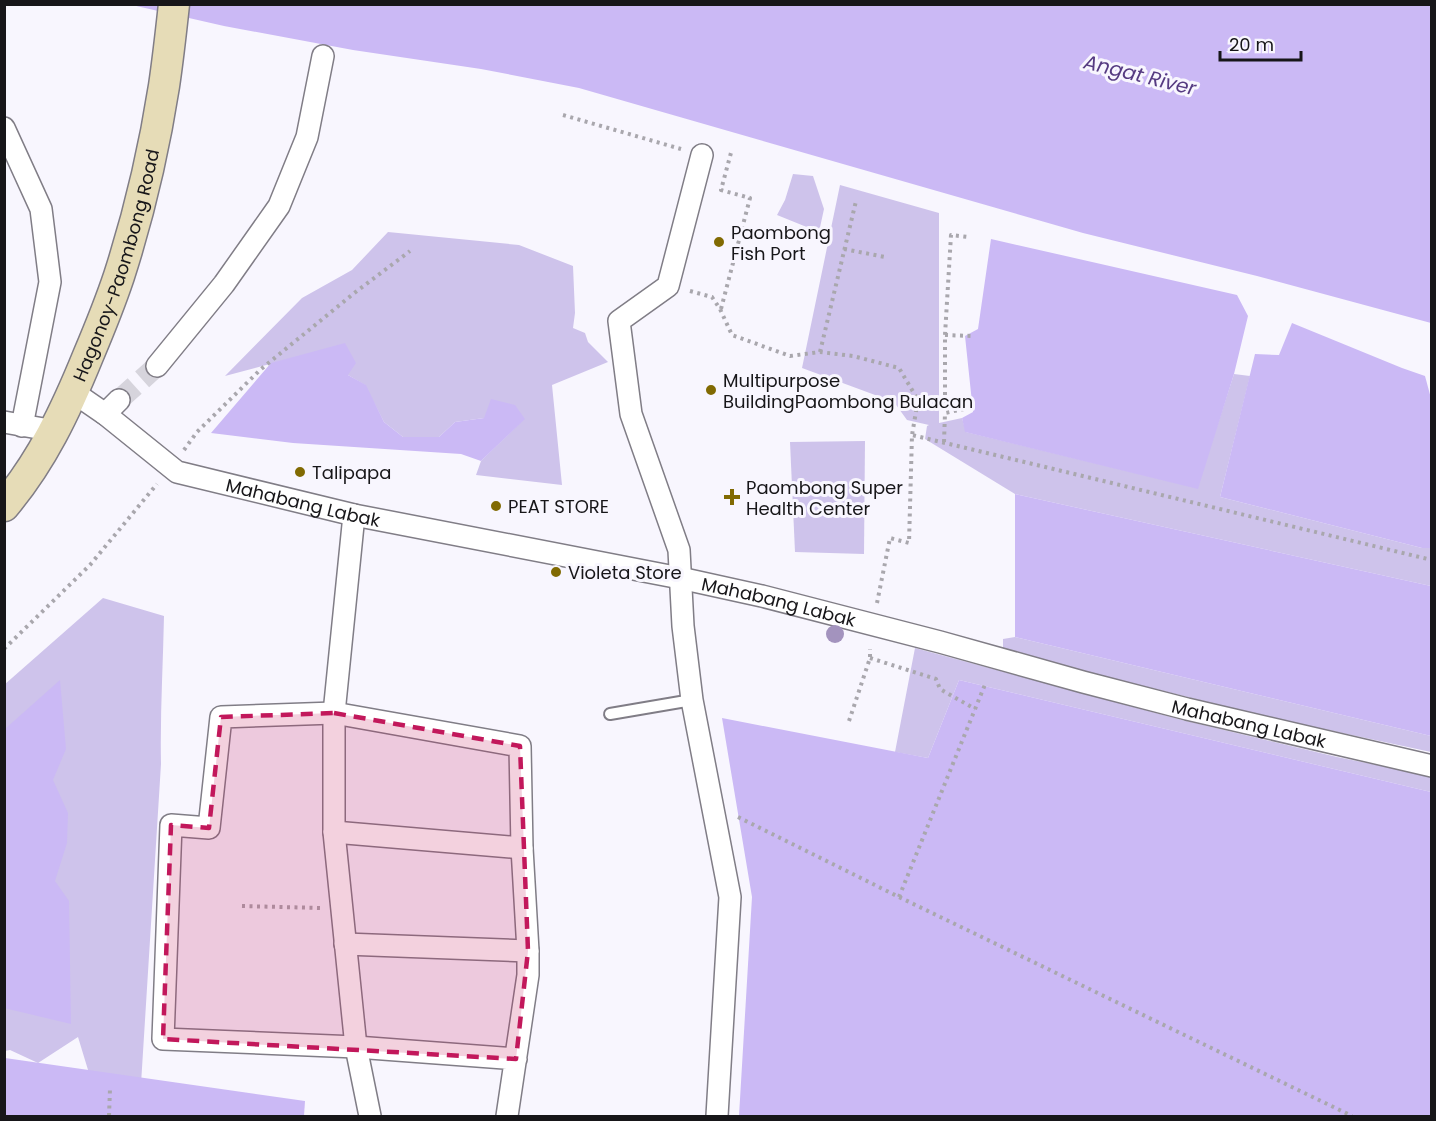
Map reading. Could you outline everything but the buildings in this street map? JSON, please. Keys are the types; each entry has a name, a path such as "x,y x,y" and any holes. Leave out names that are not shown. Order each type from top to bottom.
{"main road":[{"name":"Hagonoy-Paombong Road","path":"4,507 22,486 55,431 104,318 119,276 148,166 164,84 174,4"}],"street":[{"path":"157,366 224,284 279,206 307,138 323,56"},
{"path":"4,128 41,209 50,282 13,424 55,431"},
{"path":"702,155 668,286 619,321 631,414 679,550 683,626 692,700 730,897 717,1116"},
{"name":"Mahabang Labak","path":"73,392 112,407 177,472 354,515 762,596 1187,709 1431,766"},
{"path":"354,515 334,713 334,832 356,1047 370,1116"},
{"path":"507,1116 516,1059 528,975 520,747 334,713 221,717 209,828 171,825 163,1039 356,1047 516,1059"},
{"path":"334,832 522,848"},
{"path":"345,944 528,951"}],"lane":[{"path":"610,714 692,700"}],"path":[{"path":"563,115 702,155"},
{"path":"720,309 750,198 721,190 732,148"},
{"path":"820,352 856,201"},
{"path":"944,443 945,335 951,235 968,237"},
{"path":"844,249 885,257"},
{"path":"4,649 90,565 172,467 197,432 260,370 352,294 410,251"},
{"path":"668,286 712,297 732,335 790,356 820,352 853,356 899,368 918,400 912,435 909,543 890,538 872,624 870,658 849,721"},
{"path":"945,335 971,336"},
{"path":"945,413 964,409"},
{"path":"912,435 1431,560"},
{"path":"870,658 936,679 940,689 975,709"},
{"path":"899,897 986,682"},
{"path":"711,804 1353,1116"},
{"path":"242,906 341,909"},
{"path":"110,1089 110,1116"}],"highlighted area":[{"path":"334,713 520,746 528,951 516,1059 163,1039 171,825 209,828 221,717"}],"shaded area":[{"path":"793,174 813,176 824,209 819,232 777,215 785,200"},
{"path":"840,185 939,213 939,423 962,418 966,432 1197,488 1234,374 1250,376 1220,497 1422,548 1431,548 1431,586 1015,494 925,439 929,425 907,420 894,402 802,368"},
{"path":"388,232 519,245 573,266 575,313 573,328 585,333 588,342 608,362 552,385 562,485 476,475 481,461 524,419 484,418 455,422 439,437 403,437 384,422 365,385 348,375 345,344 225,376 302,298 352,270"},
{"path":"865,441 864,554 795,552 790,442"},
{"path":"103,598 164,616 161,764 139,1116 102,1116 78,1037 38,1063 10,1050 5,1051 4,685"},
{"path":"1015,637 1431,736 1431,752 1268,717 1003,651 1003,639"},
{"path":"915,648 1178,719 1337,757 1431,776 1431,792 959,680 928,758 895,752"}],"water":[{"name":"Angat River","path":"132,5 1431,5 1431,323 1257,276 1083,233 579,88 481,69 353,50 224,26"},
{"path":"991,239 1237,295 1248,316 1234,374 1198,489 965,432 962,418 973,412 965,336 978,329"},
{"path":"1292,323 1425,376 1432,402 1431,548 1422,548 1220,497 1255,354 1279,355"},
{"path":"345,343 356,363 348,375 366,385 384,422 403,437 439,437 455,422 484,418 491,399 515,405 525,419 481,461 461,454 293,443 211,433 271,363"},
{"path":"1015,494 1431,586 1431,736 1015,637"},
{"path":"60,680 66,749 53,780 68,813 67,843 55,881 69,901 71,1024 4,1008 5,729"},
{"path":"959,680 1431,792 1431,1116 739,1116 752,897 722,718 928,758"},
{"path":"5,1058 305,1101 304,1116 5,1116"}],"tunnel":[{"path":"119,400 157,366"}],"place":[{"name":"Paombong Fish Port","path":"719,242"},
{"name":"Multipurpose BuildingPaombong Bulacan","path":"711,390"},
{"name":"Talipapa","path":"300,472"},
{"name":"Paombong Super Health Center","path":"732,497"},
{"name":"PEAT STORE","path":"496,506"},
{"name":"Violeta Store","path":"556,572"}]}
